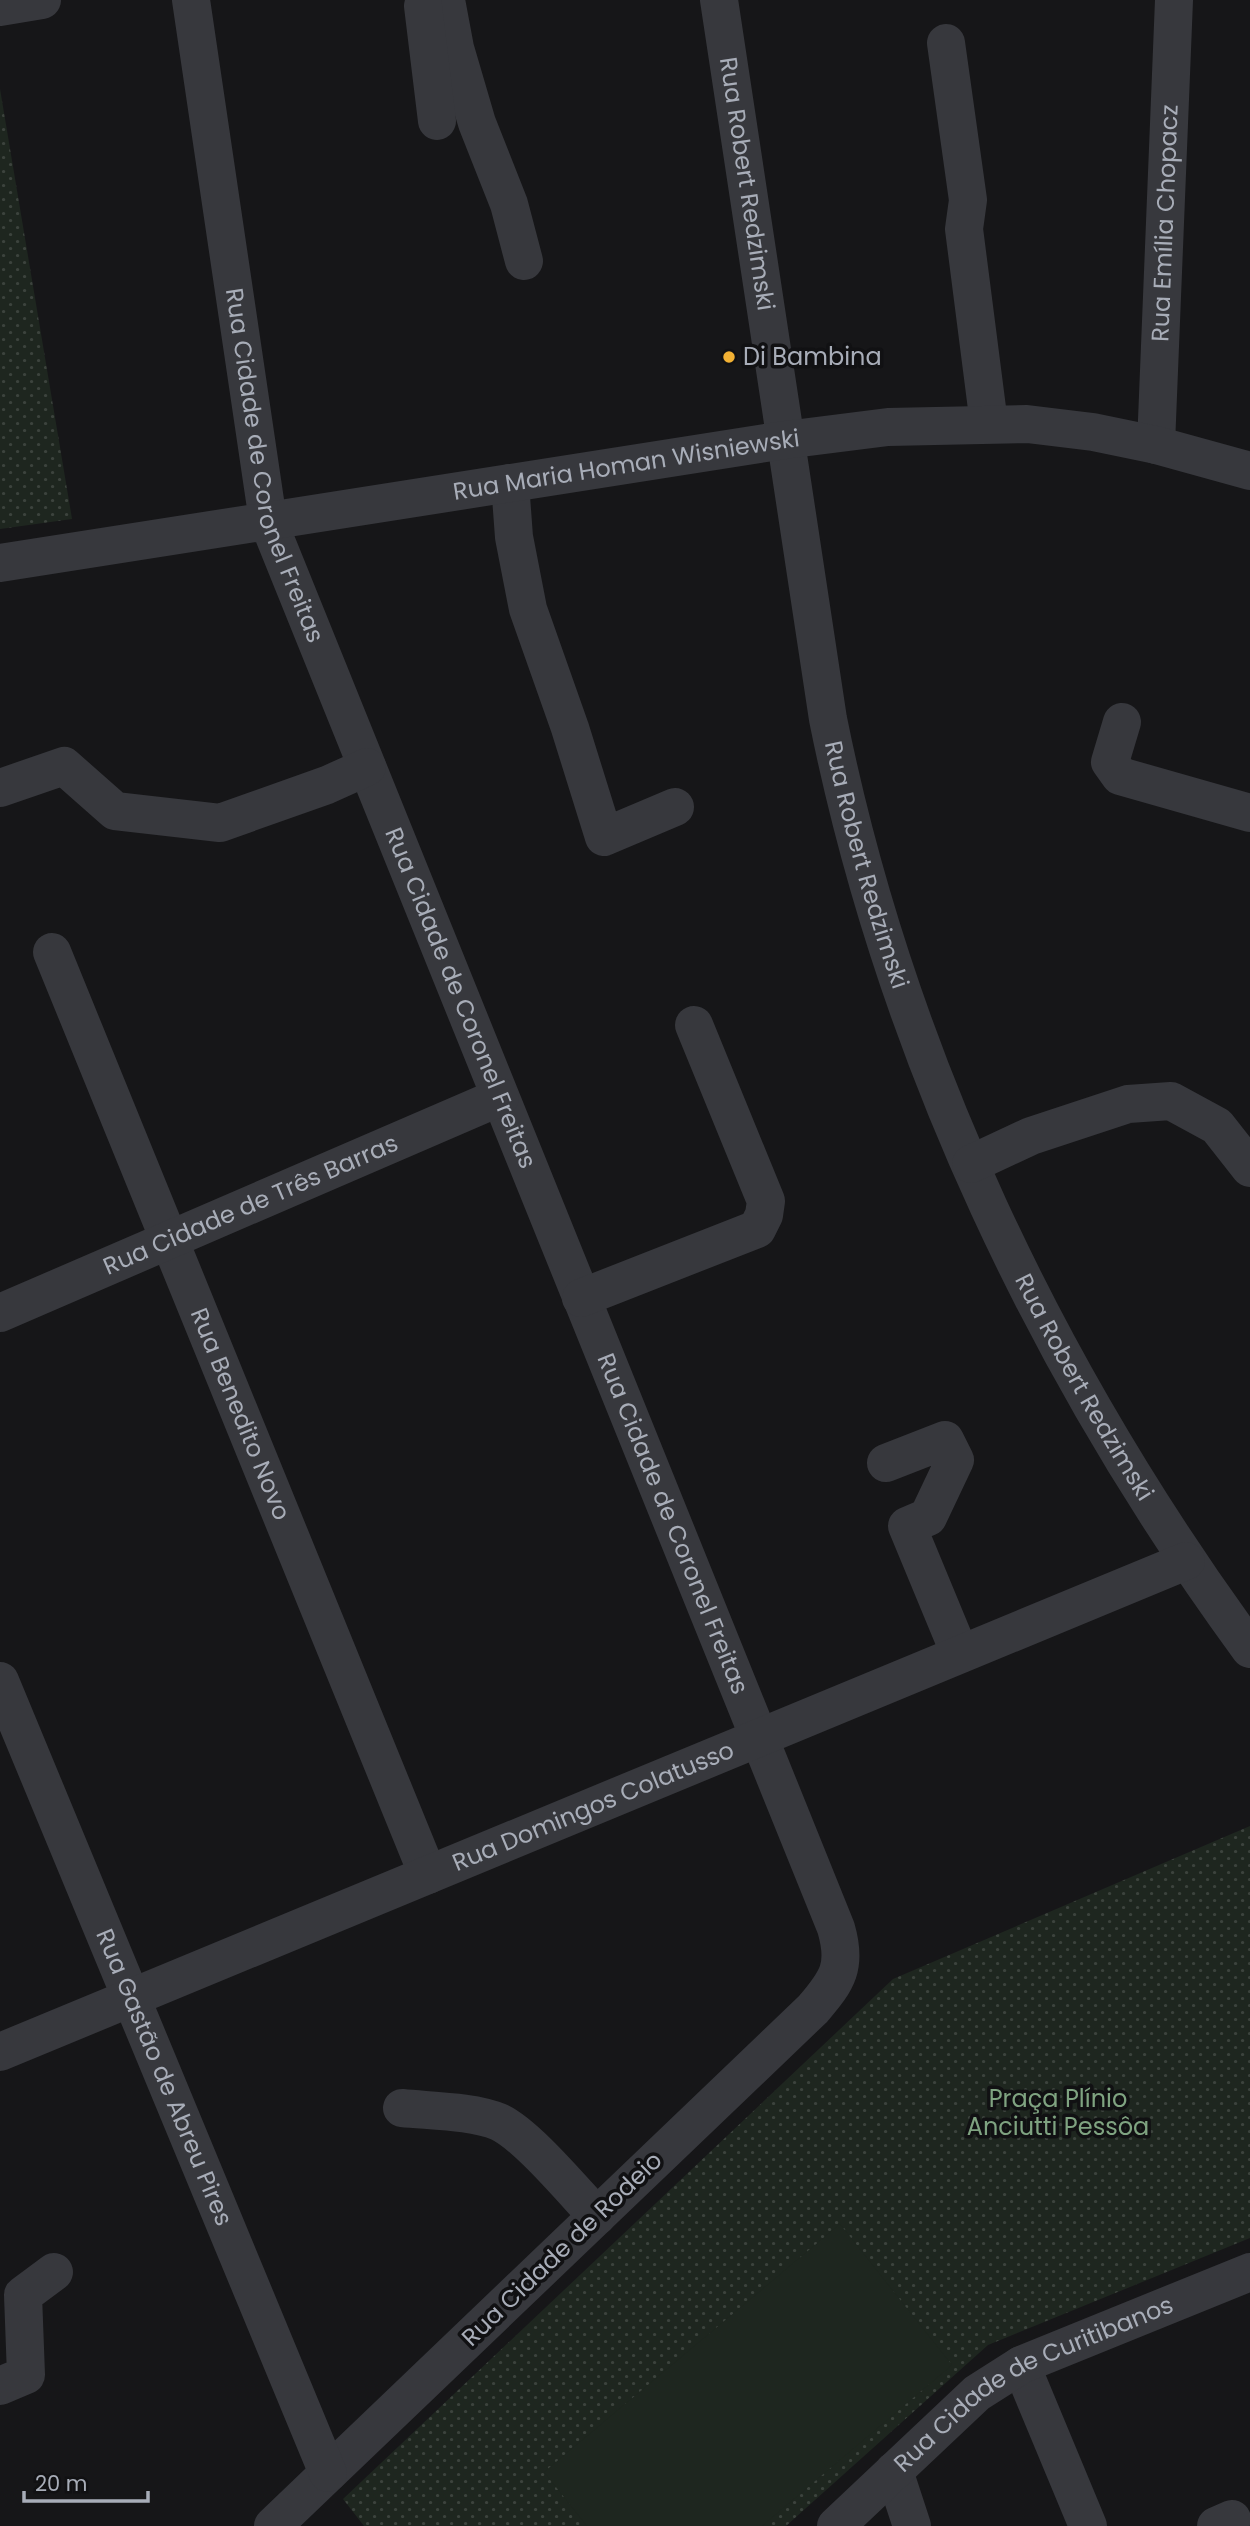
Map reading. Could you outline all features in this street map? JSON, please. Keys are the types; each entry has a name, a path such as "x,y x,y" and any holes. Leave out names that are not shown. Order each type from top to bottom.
{"street":[{"path":"0,7 42,0"},
{"name":"Rua Cidade de Coronel Freitas","path":"191,0 268,521 836,1928 842,1947 841,1965"},
{"path":"422,0 437,121"},
{"path":"446,0 454,48 477,123 509,204 524,261"},
{"name":"Rua Robert Redzimski","path":"719,0 828,719 865,872 932,1071 1021,1278 1130,1473 1186,1561 1250,1649"},
{"name":"Rua Emília Chopacz","path":"1156,445 1174,0"},
{"path":"946,43 968,200 964,229 989,424"},
{"name":"Rua Maria Homan Wisniewski","path":"0,563 785,440 888,427 1027,424 1093,432 1156,445 1250,471"},
{"path":"509,483 514,537 528,609 604,836 675,807"},
{"path":"1122,722 1110,762 1120,776 1250,813"},
{"path":"0,788 64,766 115,811 219,823 327,785 367,767"},
{"name":"Rua Benedito Novo","path":"51,952 428,1875"},
{"path":"581,1298 757,1229 764,1215 766,1201 694,1025"},
{"name":"Rua Cidade de Três Barras","path":"0,1313 500,1097"},
{"path":"971,1164 1031,1136 1128,1104 1171,1101 1217,1126 1250,1168"},
{"path":"886,1463 946,1440 955,1460 928,1517 907,1526 960,1654"},
{"name":"Rua Domingos Colatusso","path":"0,2052 1186,1561"},
{"name":"Rua Gastão de Abreu Pires","path":"0,1681 14,1756 131,1998 328,2473"},
{"name":"Rua Cidade de Rodeio","path":"273,2526 813,2009 833,1986 841,1965"},
{"path":"402,2108 471,2116 499,2123 525,2141 597,2216"},
{"path":"0,2386 26,2375 23,2295 54,2272"},
{"name":"Rua Cidade de Curitibanos","path":"836,2526 977,2393 1021,2365 1250,2272"},
{"path":"1021,2365 1088,2526"},
{"path":"894,2471 912,2526"}],"green space":[{"path":"0,89 72,519 0,529"},
{"name":"Praça Plínio Anciutti Pessôa","path":"1250,1826 1250,2238 988,2345 786,2526 364,2526 343,2499 893,1979"},
{"path":"840,2224 952,2365 762,2526 587,2526 544,2472"}],"place":[{"name":"Di Bambina","path":"729,357"}]}
